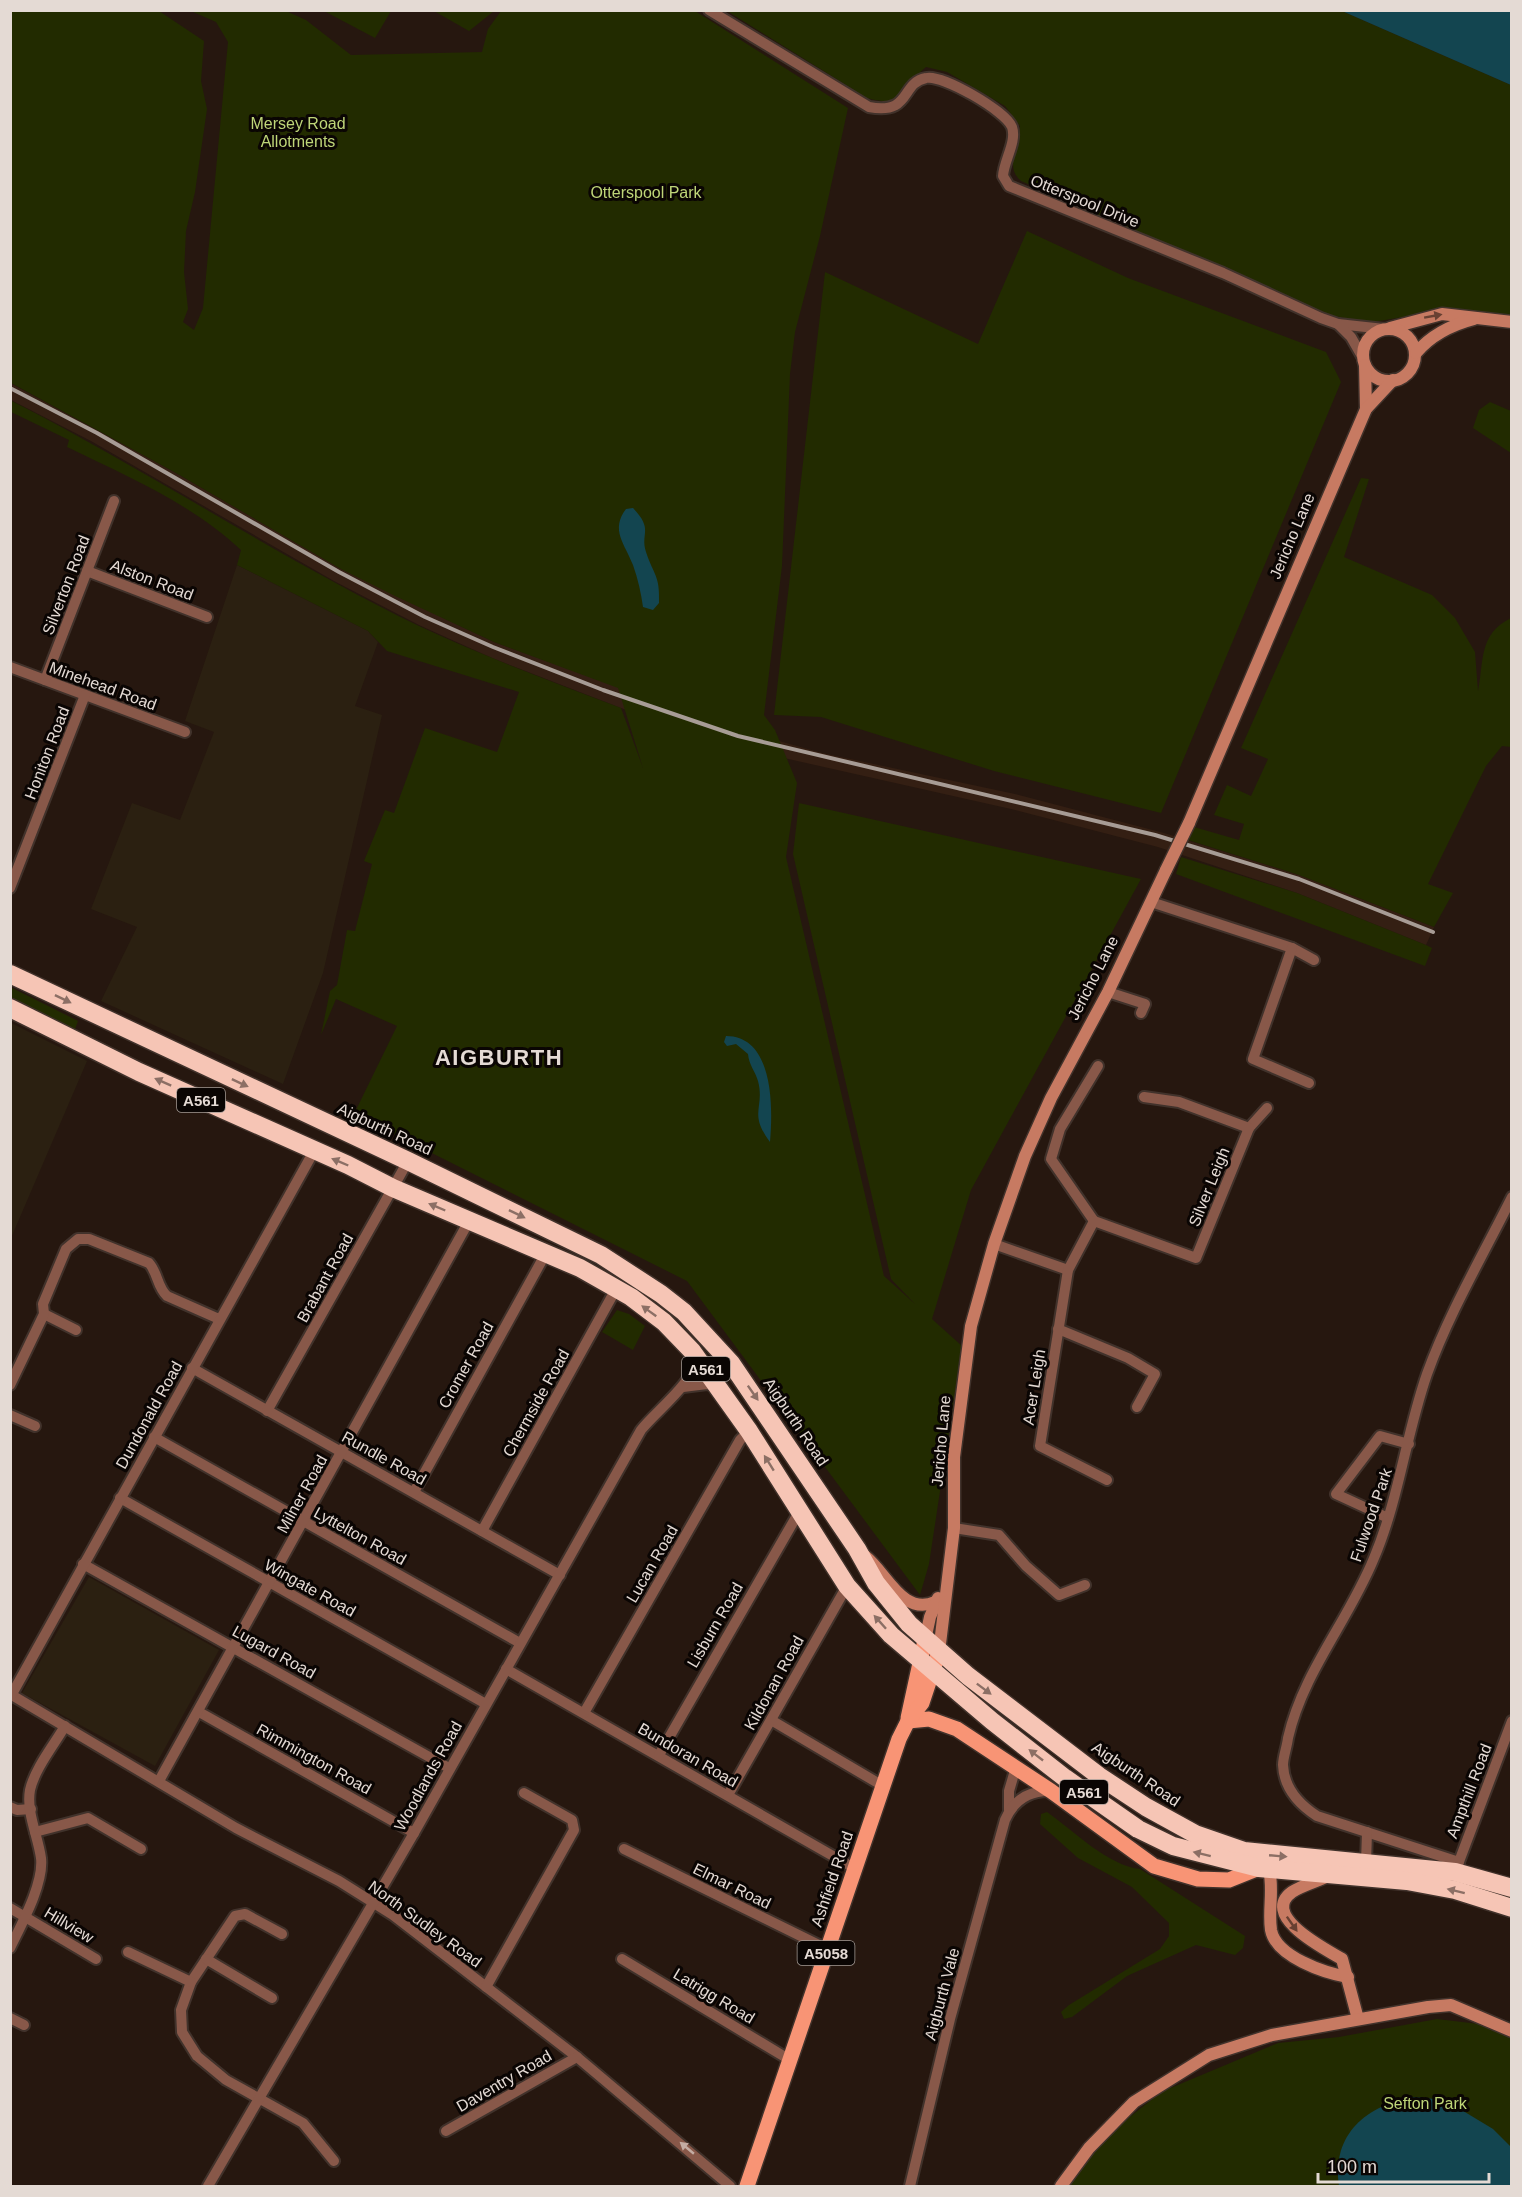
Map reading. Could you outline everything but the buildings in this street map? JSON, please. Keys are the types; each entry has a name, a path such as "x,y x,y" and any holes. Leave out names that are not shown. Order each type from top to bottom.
{"highway":[{"name":"Aigburth Road","path":"10,974 408,1161 601,1255 632,1273 684,1312 732,1363 857,1549 876,1583 932,1646 1099,1776 1195,1834 1244,1851 1366,1863 1457,1867 1512,1888"},
{"name":"A561","path":"10,1008 139,1071 393,1188 546,1253 615,1289 664,1322 692,1351 720,1388 847,1586 891,1635 927,1668 1065,1778 1138,1829 1173,1846 1264,1869 1407,1881 1455,1890 1512,1908"}],"main road":[{"name":"Ashfield Road","path":"747,2187 883,1786 908,1721 922,1703 932,1646"},
{"path":"908,1721 929,1719 945,1723 1016,1767 1154,1866 1198,1879 1229,1880 1264,1869"}],"street":[{"name":"Otterspool Drive","path":"710,10 870,107 884,110 898,105 918,81 927,77 941,79 1004,115 1012,127 1013,140 1005,160 1003,176 1009,186 1223,273 1338,324 1386,329"},
{"path":"1478,318 1444,330 1428,340 1416,353 1411,369 1393,380 1377,377 1364,361 1364,350 1371,336 1386,329 1442,314 1478,318 1512,322"},
{"name":"Otterspool Drive","path":"1338,324 1351,337 1364,361"},
{"path":"1386,329 1404,333 1414,346 1416,353"},
{"name":"Jericho Lane","path":"1364,361 1366,409"},
{"name":"Jericho Lane","path":"932,1646 946,1588 954,1528 954,1457 971,1326 994,1244 1025,1156 1046,1108 1108,992 1189,823 1366,409 1393,380"},
{"name":"Silverton Road","path":"45,680 114,501"},
{"name":"Alston Road","path":"87,571 207,616"},
{"name":"Minehead Road","path":"10,667 185,732"},
{"name":"Honiton Road","path":"10,888 85,695"},
{"path":"1151,902 1292,948 1314,960"},
{"path":"1292,948 1253,1059 1309,1083"},
{"path":"1108,992 1145,1004"},
{"path":"994,1244 1068,1270 1094,1221 1050,1159 1060,1129 1098,1066"},
{"path":"1144,1097 1179,1102 1249,1128 1267,1108"},
{"name":"Silver Leigh","path":"1094,1221 1196,1258 1249,1128"},
{"name":"Dundonald Road","path":"11,1694 314,1151"},
{"name":"Brabant Road","path":"267,1411 408,1161"},
{"name":"Fulwood Park","path":"1457,1867 1367,1832 1317,1816 1304,1808 1286,1782 1283,1765 1293,1716 1374,1558 1388,1518 1426,1376 1444,1329 1512,1197"},
{"name":"Milner Road","path":"159,1781 469,1221"},
{"path":"10,1385 44,1314 43,1304 66,1248 78,1239 89,1239 149,1263 154,1268 162,1292 167,1296 219,1319"},
{"name":"Cromer Road","path":"414,1492 546,1253"},
{"name":"Acer Leigh","path":"1068,1270 1040,1446 1107,1480"},
{"name":"Chermside Road","path":"482,1531 615,1289"},
{"path":"44,1314 76,1330"},
{"name":"Acer Leigh","path":"1058,1329 1128,1358 1155,1374 1137,1407"},
{"name":"Woodlands Road","path":"207,2187 414,1833 642,1430 658,1409 683,1387 696,1366 692,1351"},
{"name":"Rundle Road","path":"192,1368 560,1575"},
{"path":"683,1387 706,1384 720,1388"},
{"path":"10,1415 35,1426"},
{"name":"Lucan Road","path":"584,1713 740,1440 749,1431"},
{"path":"1388,1518 1336,1494 1380,1436 1409,1444"},
{"name":"Lyttelton Road","path":"154,1437 520,1643"},
{"name":"Wingate Road","path":"120,1498 486,1704"},
{"name":"Lisburn Road","path":"659,1755 799,1512"},
{"path":"954,1528 999,1535 1026,1566 1059,1595 1085,1585"},
{"path":"857,1549 875,1563 909,1603 921,1605 935,1602"},
{"name":"Lugard Road","path":"83,1564 449,1768"},
{"name":"Kildonan Road","path":"728,1795 847,1586"},
{"path":"932,1646 935,1602 946,1588"},
{"name":"Bundoran Road","path":"506,1669 854,1868"},
{"name":"North Sudley Road","path":"11,1694 236,1828 339,1881 393,1915 577,2057 730,2187"},
{"name":"Rimmington Road","path":"199,1712 414,1833"},
{"path":"771,1720 883,1786"},
{"name":"Ampthill Road","path":"1457,1867 1512,1721"},
{"name":"Hillview","path":"10,1948 26,1916 40,1874 41,1859 30,1794 33,1782 65,1726"},
{"name":"Aigburth Vale","path":"910,2187 953,2008 994,1854 1010,1810 1009,1791 1016,1767"},
{"path":"1010,1810 1028,1794 1051,1791"},
{"path":"486,1987 574,1830 572,1820 524,1793"},
{"path":"10,1807 17,1810 31,1809"},
{"path":"35,1832 88,1818 141,1849"},
{"path":"1366,1863 1367,1832"},
{"name":"Elmar Road","path":"624,1849 827,1949"},
{"path":"1264,1869 1273,1891 1272,1932 1276,1941 1285,1951 1326,1973 1348,1977"},
{"path":"1331,1875 1291,1892 1285,1900 1285,1909 1288,1922 1300,1934 1342,1959 1358,2019"},
{"path":"10,1908 26,1916"},
{"path":"282,1934 245,1914 235,1916 191,1982 181,2010 182,2032 197,2056 226,2080 303,2123 334,2161"},
{"name":"Hillview","path":"26,1916 96,1959"},
{"path":"128,1952 191,1982"},
{"path":"206,1959 272,1998"},
{"name":"Latrigg Road","path":"622,1959 790,2060"},
{"path":"1061,2187 1089,2148 1134,2102 1209,2055 1272,2035 1402,2010 1451,2005 1512,2031"},
{"path":"10,2018 24,2025"},
{"name":"Daventry Road","path":"446,2131 577,2057"}],"shaded area":[{"path":"10,383 176,473 341,569 494,642 726,726 822,753 1015,794 1164,833 1299,875 1434,927 1426,945 1297,893 1158,847 1011,809 735,747 621,708 492,658 419,625 334,581 91,441 11,400"},
{"path":"237,565 368,631 378,642 355,706 382,715 323,973 283,1084 101,1001 137,927 91,909 132,803 180,820 214,732 185,721"},
{"path":"11,1023 87,1061 11,1238"},
{"path":"89,1577 219,1650 155,1766 22,1693"}],"green space":[{"path":"11,11 159,11 204,41 201,81 207,109 195,192 186,231 184,272 188,309 183,322 194,330 203,308 228,42 216,22 191,11 286,11 306,20 351,55 482,52 488,29 501,11 695,11 848,108 820,236 795,332 790,374 782,566 764,715 775,730 797,783 786,857 884,1276 915,1304 891,1279 793,854 799,803 1141,879 971,1190 932,1319 962,1346 929,1564 920,1595 687,1281 354,1114 397,1026 336,999 321,1035 330,991 337,985 347,930 355,931 372,864 364,861 385,810 394,813 425,728 497,752 519,692 387,651 368,631 237,565 241,550 202,519 158,492 67,447 69,440 11,412 10,400 62,427 367,600 494,659 621,708 643,768 618,688 494,642 341,569 176,473 11,383"},
{"path":"324,11 391,11 375,38"},
{"path":"434,11 494,11 469,31"},
{"path":"727,11 1342,11 1511,85 1511,317 1452,309 1367,323 1330,315 1021,181 1016,175 1013,162 1020,126 1005,106 947,72 926,67 896,99 880,101 867,98"},
{"path":"1027,231 1128,278 1326,352 1341,382 1161,813 994,771 821,717 774,715 825,272 978,344"},
{"path":"1490,402 1511,411 1511,453 1473,428 1479,410"},
{"path":"1361,478 1369,479 1344,557 1432,595 1455,618 1475,652 1478,691 1482,659 1488,640 1500,625 1511,618 1511,747 1502,746 1486,766 1428,884 1453,893 1434,927 1299,875 1188,840 1194,827 1239,840 1244,824 1214,815 1227,785 1251,796 1268,759 1241,748"},
{"path":"1181,857 1297,893 1426,945 1432,948 1425,966 1176,874"},
{"path":"10,987 78,1021 73,1035 11,1005"},
{"path":"617,1310 629,1314 645,1326 633,1350 602,1332"},
{"path":"1047,1812 1103,1854 1115,1861 1140,1869 1245,1936 1243,1948 1235,1955 1196,1945 1127,1976 1072,2017 1064,2019 1061,2012 1069,2005 1160,1949 1169,1936 1169,1923 1132,1887 1078,1858 1040,1824 1041,1814"},
{"name":"Sefton Park","path":"1437,2019 1479,2024 1511,2038 1511,2186 1066,2186 1111,2132 1161,2092 1278,2043 1339,2037"}],"water":[{"path":"1342,11 1511,11 1511,85"},
{"path":"633,508 645,527 646,552 657,581 659,603 653,610 643,607 635,570 620,537 621,517 626,509"},
{"path":"726,1036 742,1039 754,1048 762,1061 770,1094 770,1142 763,1132 758,1117 760,1090 748,1054 736,1044 727,1046 724,1042"},
{"path":"1414,2097 1445,2100 1493,2129 1511,2147 1511,2186 1339,2186 1338,2168 1341,2151 1356,2125 1381,2107"}],"railway":[{"path":"10,388 97,433 339,572 425,617 493,647 603,690 738,736 1155,835 1299,879 1433,932"}],"district":[{"name":"AIGBURTH","path":"499,1057"}],"park label":[{"name":"Mersey Road Allotments","path":"298,132"},
{"name":"Otterspool Park","path":"646,192"}]}
